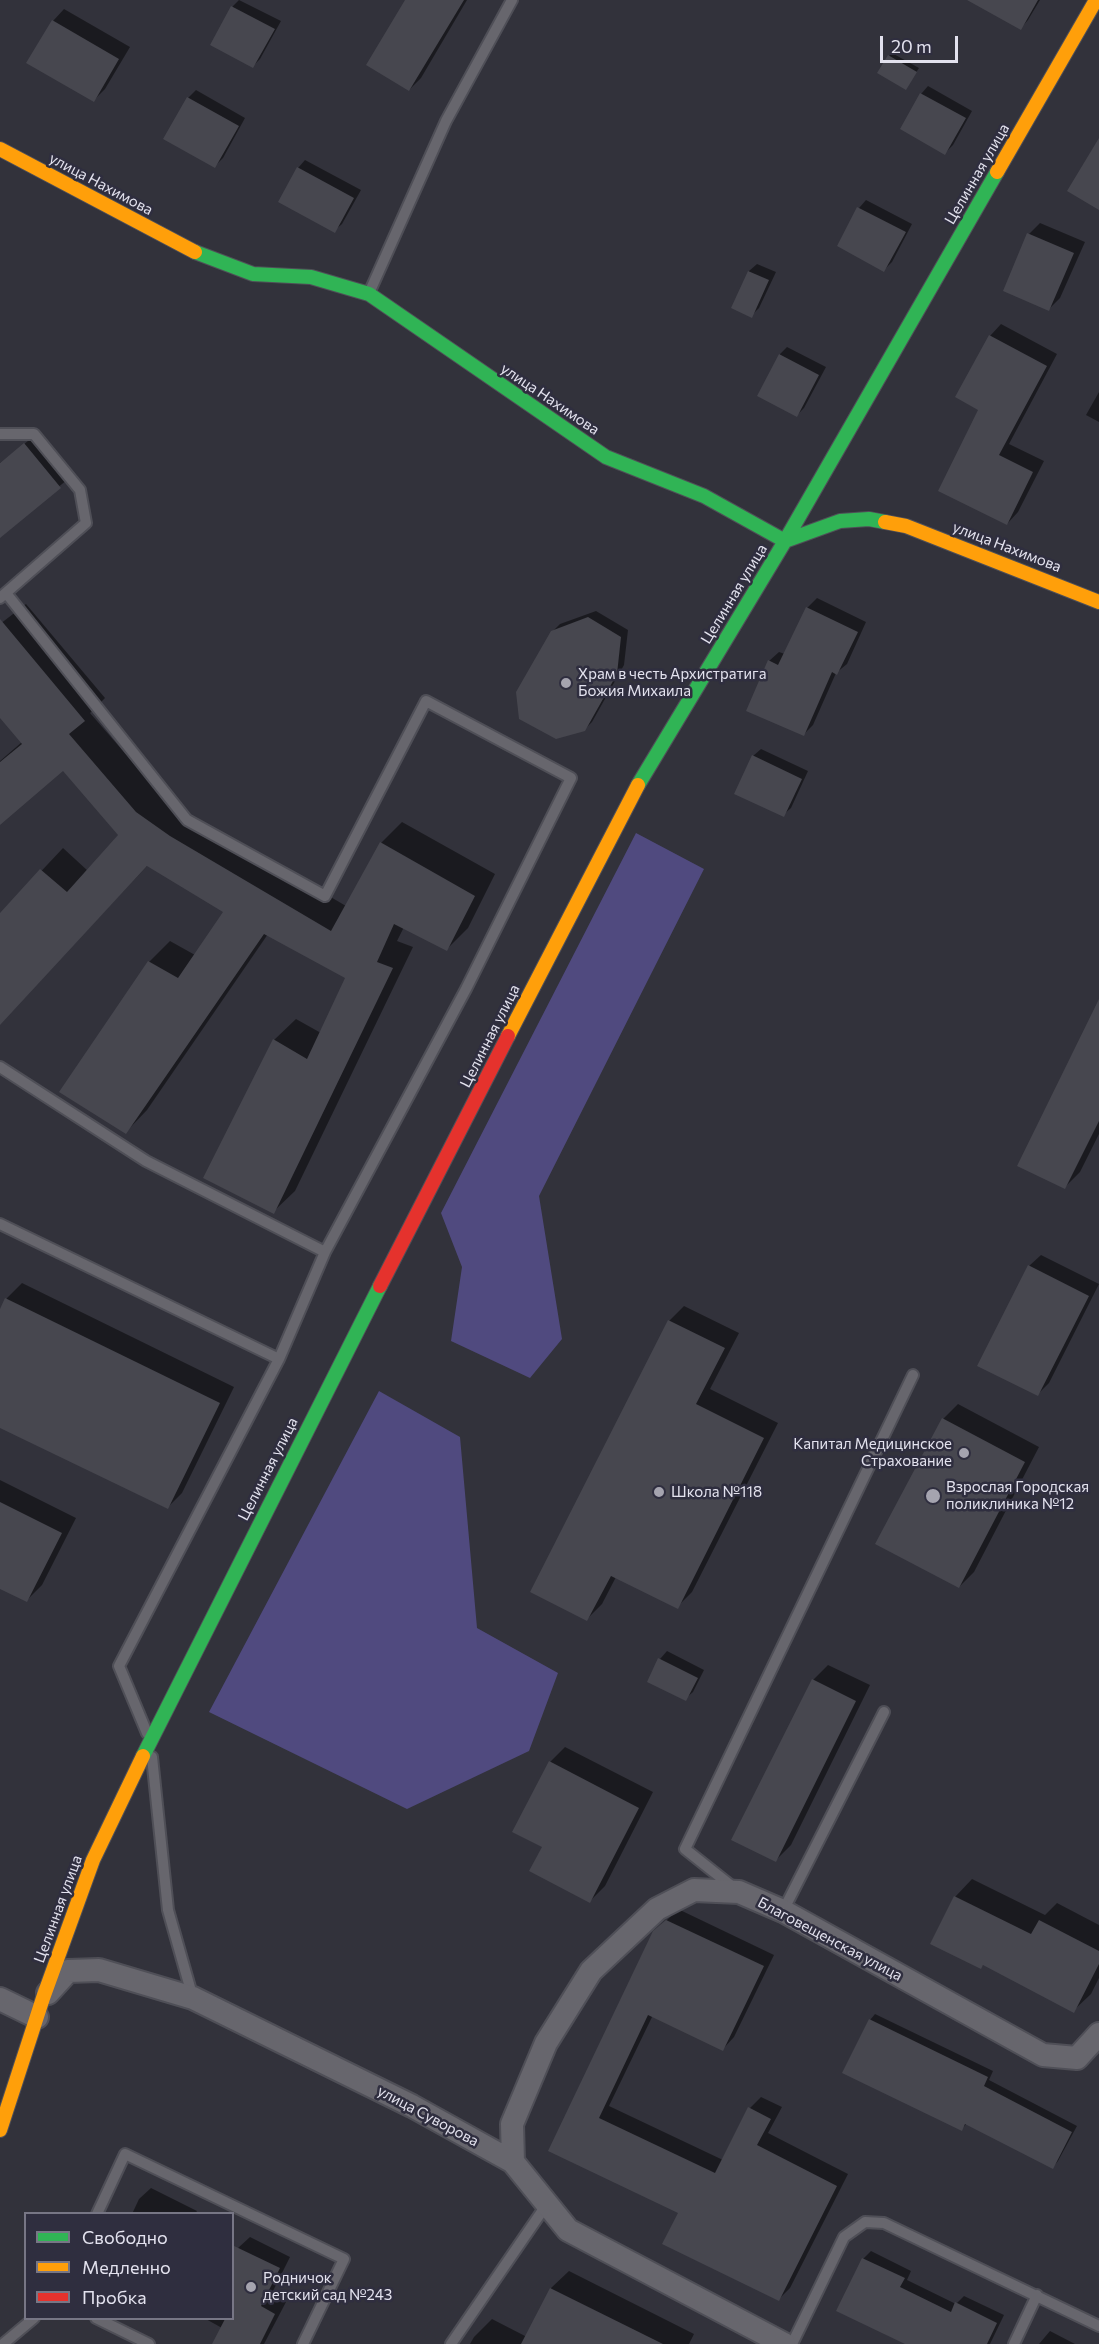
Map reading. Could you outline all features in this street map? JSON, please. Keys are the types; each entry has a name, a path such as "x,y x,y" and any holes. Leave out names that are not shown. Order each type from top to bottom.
{"street":[{"name":"Целинная улица","path":"0,2130 40,2007 93,1860 150,1740 319,1404 628,803 785,541 1096,0"},
{"name":"улица Нахимова","path":"0,149 183,248 253,274 311,277 369,294 606,457 704,496 785,541 840,521 869,519 906,526 1099,602"},
{"name":"Благовещенская улица","path":"513,2162 512,2124 546,2043 591,1971 657,1910 694,1890 739,1892 783,1911 1043,2055 1077,2058 1099,2034"},
{"name":"улица Суворова","path":"40,2007 68,1971 99,1970 193,1998 412,2106 513,2162 568,2230 784,2344"},
{"path":"0,2000 40,2007"}],"lane":[{"path":"369,294 446,121 512,0"},
{"path":"0,434 34,434 80,490 86,523 3,595 187,820 324,896 426,701 571,778 466,989 325,1252 279,1359 119,1666 150,1740 168,1910 193,1998"},
{"path":"0,1067 146,1161 325,1252"},
{"path":"0,1224 279,1359"},
{"path":"739,1892 685,1849 913,1375"},
{"path":"783,1911 884,1712"},
{"path":"98,2212 125,2154 344,2259 303,2344"},
{"path":"451,2344 547,2204"},
{"path":"792,2344 844,2237 865,2222 884,2223 1099,2326"},
{"path":"1014,2344 1037,2295"},
{"path":"3,2344 33,2320"},
{"path":"98,2320 149,2344"}],"shaded area":[{"path":"636,833 704,869 539,1196 562,1339 530,1378 451,1341 462,1267 441,1213"},
{"path":"379,1391 460,1437 477,1628 558,1673 529,1751 407,1809 209,1712"}],"building":[{"path":"405,0 464,0 409,91 366,65"},
{"path":"967,0 1038,0 1021,30"},
{"path":"231,6 275,29 253,68 210,45"},
{"path":"52,20 119,59 94,102 26,63"},
{"path":"888,55 917,72 906,90 877,73"},
{"path":"920,93 966,118 945,155 900,129"},
{"path":"187,97 239,126 215,168 163,139"},
{"path":"1099,138 1099,210 1067,191"},
{"path":"297,167 354,198 335,233 278,202"},
{"path":"857,207 906,232 884,272 837,246"},
{"path":"1027,233 1074,253 1049,311 1003,291"},
{"path":"748,271 769,280 752,318 731,308"},
{"path":"989,335 1047,366 999,455 1033,472 1007,525 938,491 978,410 955,397"},
{"path":"779,354 819,375 797,417 757,396"},
{"path":"24,443 61,488 0,538 0,463"},
{"path":"806,607 858,632 837,675 832,672 804,736 746,711 768,660 778,665"},
{"name":"Храм в честь Архистратига Божия Михаила","path":"588,617 621,637 617,674 585,731 556,739 519,719 516,692 551,631"},
{"path":"0,619 85,721 69,734 136,812 170,836 331,931 380,842 475,896 447,951 394,924 377,962 393,968 274,1214 203,1178 273,1039 307,1059 345,978 264,934 126,1134 59,1092 148,961 178,978 223,912 147,866 0,1025 0,913 40,869 67,892 118,835 63,771 0,825 0,762 22,744 0,718"},
{"path":"752,755 802,779 784,817 734,794"},
{"path":"1099,999 1099,1121 1065,1189 1017,1166"},
{"path":"1028,1265 1089,1296 1038,1396 977,1366"},
{"path":"5,1298 220,1403 168,1509 0,1428 0,1309"},
{"name":"Школа №118","path":"668,1320 725,1348 696,1404 764,1438 678,1609 611,1576 587,1621 530,1592"},
{"name":"Взрослая Городская поликлиника №12","path":"942,1418 1025,1462 959,1588 875,1544"},
{"path":"0,1502 62,1533 27,1602 0,1589"},
{"path":"658,1658 698,1678 686,1701 647,1682"},
{"path":"812,1679 856,1701 776,1862 731,1840"},
{"path":"549,1761 639,1808 590,1903 529,1871 542,1847 512,1832"},
{"path":"954,1896 1031,1934 1039,1920 1099,1951 1099,1964 1074,2013 983,1965 981,1969 930,1944"},
{"path":"666,1920 764,1966 723,2051 648,2015 599,2118 715,2173 748,2107 771,2119 757,2145 837,2186 779,2301 662,2244 678,2213 548,2151 653,1931"},
{"path":"869,2019 988,2077 984,2086 1072,2132 1053,2169 965,2124 962,2131 842,2073"},
{"name":"Родничок детский сад №243","path":"234,2246 280,2268 261,2306 275,2314 260,2344 212,2344 224,2320 234,2320"},
{"path":"862,2258 905,2278 900,2287 951,2312 955,2302 997,2323 987,2344 905,2344 836,2311"},
{"path":"550,2288 663,2344 521,2344"}],"traffic: fast":[{"path":"638,785 785,541 997,172"},
{"path":"195,252 253,274 311,277 369,294 606,457 704,496 785,541 840,521 869,519 885,522"},
{"path":"143,1756 380,1286"}],"traffic: slow":[{"path":"997,172 1096,0"},
{"path":"0,149 195,252"},
{"path":"885,522 906,526 1099,602"},
{"path":"508,1036 638,785"},
{"path":"0,2130 43,1998 93,1860 143,1756"}],"traffic: jam":[{"path":"380,1286 508,1036"}],"place":[{"name":"Храм в честь Архистратига Божия Михаила","path":"566,683"},
{"name":"Капитал Медицинское Страхование","path":"964,1453"},
{"name":"Школа №118","path":"659,1492"},
{"name":"Взрослая Городская поликлиника №12","path":"933,1496"},
{"name":"Родничок детский сад №243","path":"251,2287"}]}
